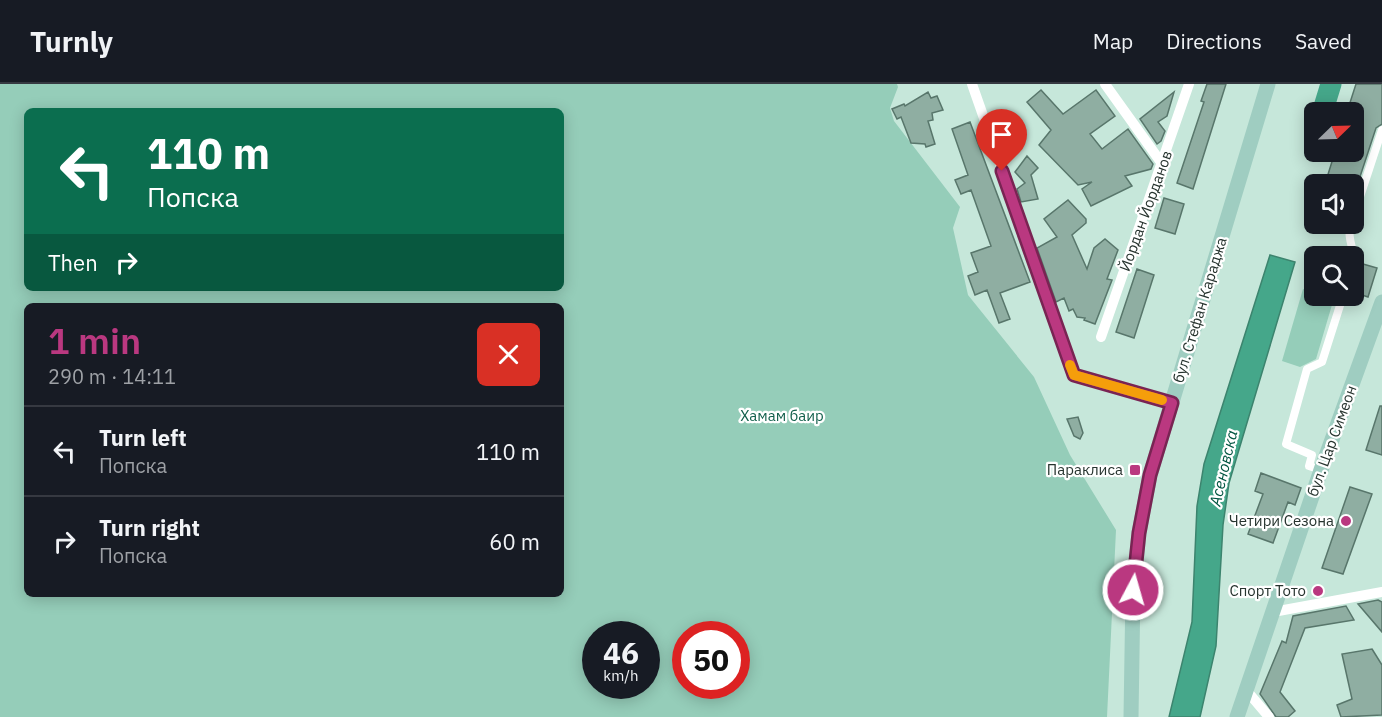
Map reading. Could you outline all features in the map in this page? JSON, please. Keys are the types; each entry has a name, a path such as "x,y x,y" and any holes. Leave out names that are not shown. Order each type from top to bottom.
{"main road":[{"name":"бул. Стефан Караджа","path":"1131,717 1133,590 1139,533 1150,475 1268,84"},
{"name":"бул. Цар Симеон","path":"1237,717 1321,470 1382,302"}],"street":[{"path":"972,84 1074,375 1172,403"},
{"path":"1105,84 1163,165"},
{"name":"Йордан Йорданов","path":"1101,337 1163,165 1189,84"},
{"path":"1364,185 1382,130"},
{"path":"1321,470 1309,466 1312,455 1286,444 1307,369 1322,362 1340,306"},
{"path":"1273,612 1382,592"},
{"path":"1247,691 1269,717"}],"green space":[{"name":"Хамам баир","path":"0,84 897,84 890,108 894,121 960,207 953,228 968,295 1034,377 1070,455 1116,530 1107,717 0,717"},
{"path":"1304,289 1304,306 1332,306 1316,359 1300,367 1282,361"}],"water":[{"path":"1270,255 1295,262 1229,483 1223,525 1216,646 1200,717 1169,717 1192,622 1197,506 1204,464"}],"building":[{"path":"1207,84 1226,84 1193,189 1177,183 1204,102 1201,101"},
{"path":"1356,84 1382,84 1382,124 1376,128 1361,174 1328,174 1332,162 1364,162 1364,102 1350,102"},
{"path":"1041,90 1063,114 1096,90 1115,116 1090,134 1102,149 1128,129 1153,164 1151,169 1125,176 1132,186 1091,206 1082,189 1092,182 1078,185 1039,145 1051,130 1027,102"},
{"path":"928,92 931,98 937,96 943,110 932,113 933,120 928,121 935,144 926,147 925,144 911,143 901,117 897,119 892,109 904,104 905,106"},
{"path":"1174,92 1167,116 1158,122 1165,131 1161,141 1157,144 1140,119"},
{"path":"970,122 1030,282 1000,293 1010,319 999,323 987,290 975,295 968,276 978,272 971,253 991,246 971,190 961,194 955,180 968,175 952,129"},
{"path":"1027,156 1038,168 1031,175 1038,199 1021,202 1017,189 1025,183 1015,172"},
{"path":"1164,198 1184,204 1175,234 1155,228"},
{"path":"1068,200 1086,219 1086,223 1072,235 1087,269 1094,248 1105,239 1118,250 1107,279 1112,280 1095,324 1084,320 1085,318 1077,317 1073,309 1069,311 1064,298 1056,302 1037,248 1057,237 1044,219"},
{"path":"1364,264 1377,268 1368,297 1364,296"},
{"path":"1137,269 1154,275 1134,338 1116,332"},
{"path":"1380,406 1382,406 1382,455 1366,450"},
{"path":"1078,417 1083,433 1080,439 1074,436 1067,419"},
{"path":"1261,473 1301,488 1295,505 1288,502 1273,543 1248,534 1263,494 1255,491"},
{"path":"1350,487 1372,494 1343,574 1322,568"},
{"path":"1378,600 1382,602 1382,632 1358,604"},
{"path":"1346,606 1354,620 1305,628 1280,692 1295,711 1288,717 1276,717 1260,694 1282,641 1286,643 1293,616"},
{"path":"1372,649 1382,665 1382,715 1341,717 1337,705 1352,699 1342,654"}],"waterway":[{"name":"Асеновска","path":"1325,102 1331,84"}],"slow traffic":[{"path":"1070,365 1074,375 1162,400"}],"place":[{"name":"Параклиса","path":"1135,470"},
{"name":"Четири Сезона","path":"1346,521"},
{"name":"Спорт Тото","path":"1318,591"}],"route":[{"path":"1002,171 1074,375 1172,403 1150,475 1139,533 1133,590"}]}
